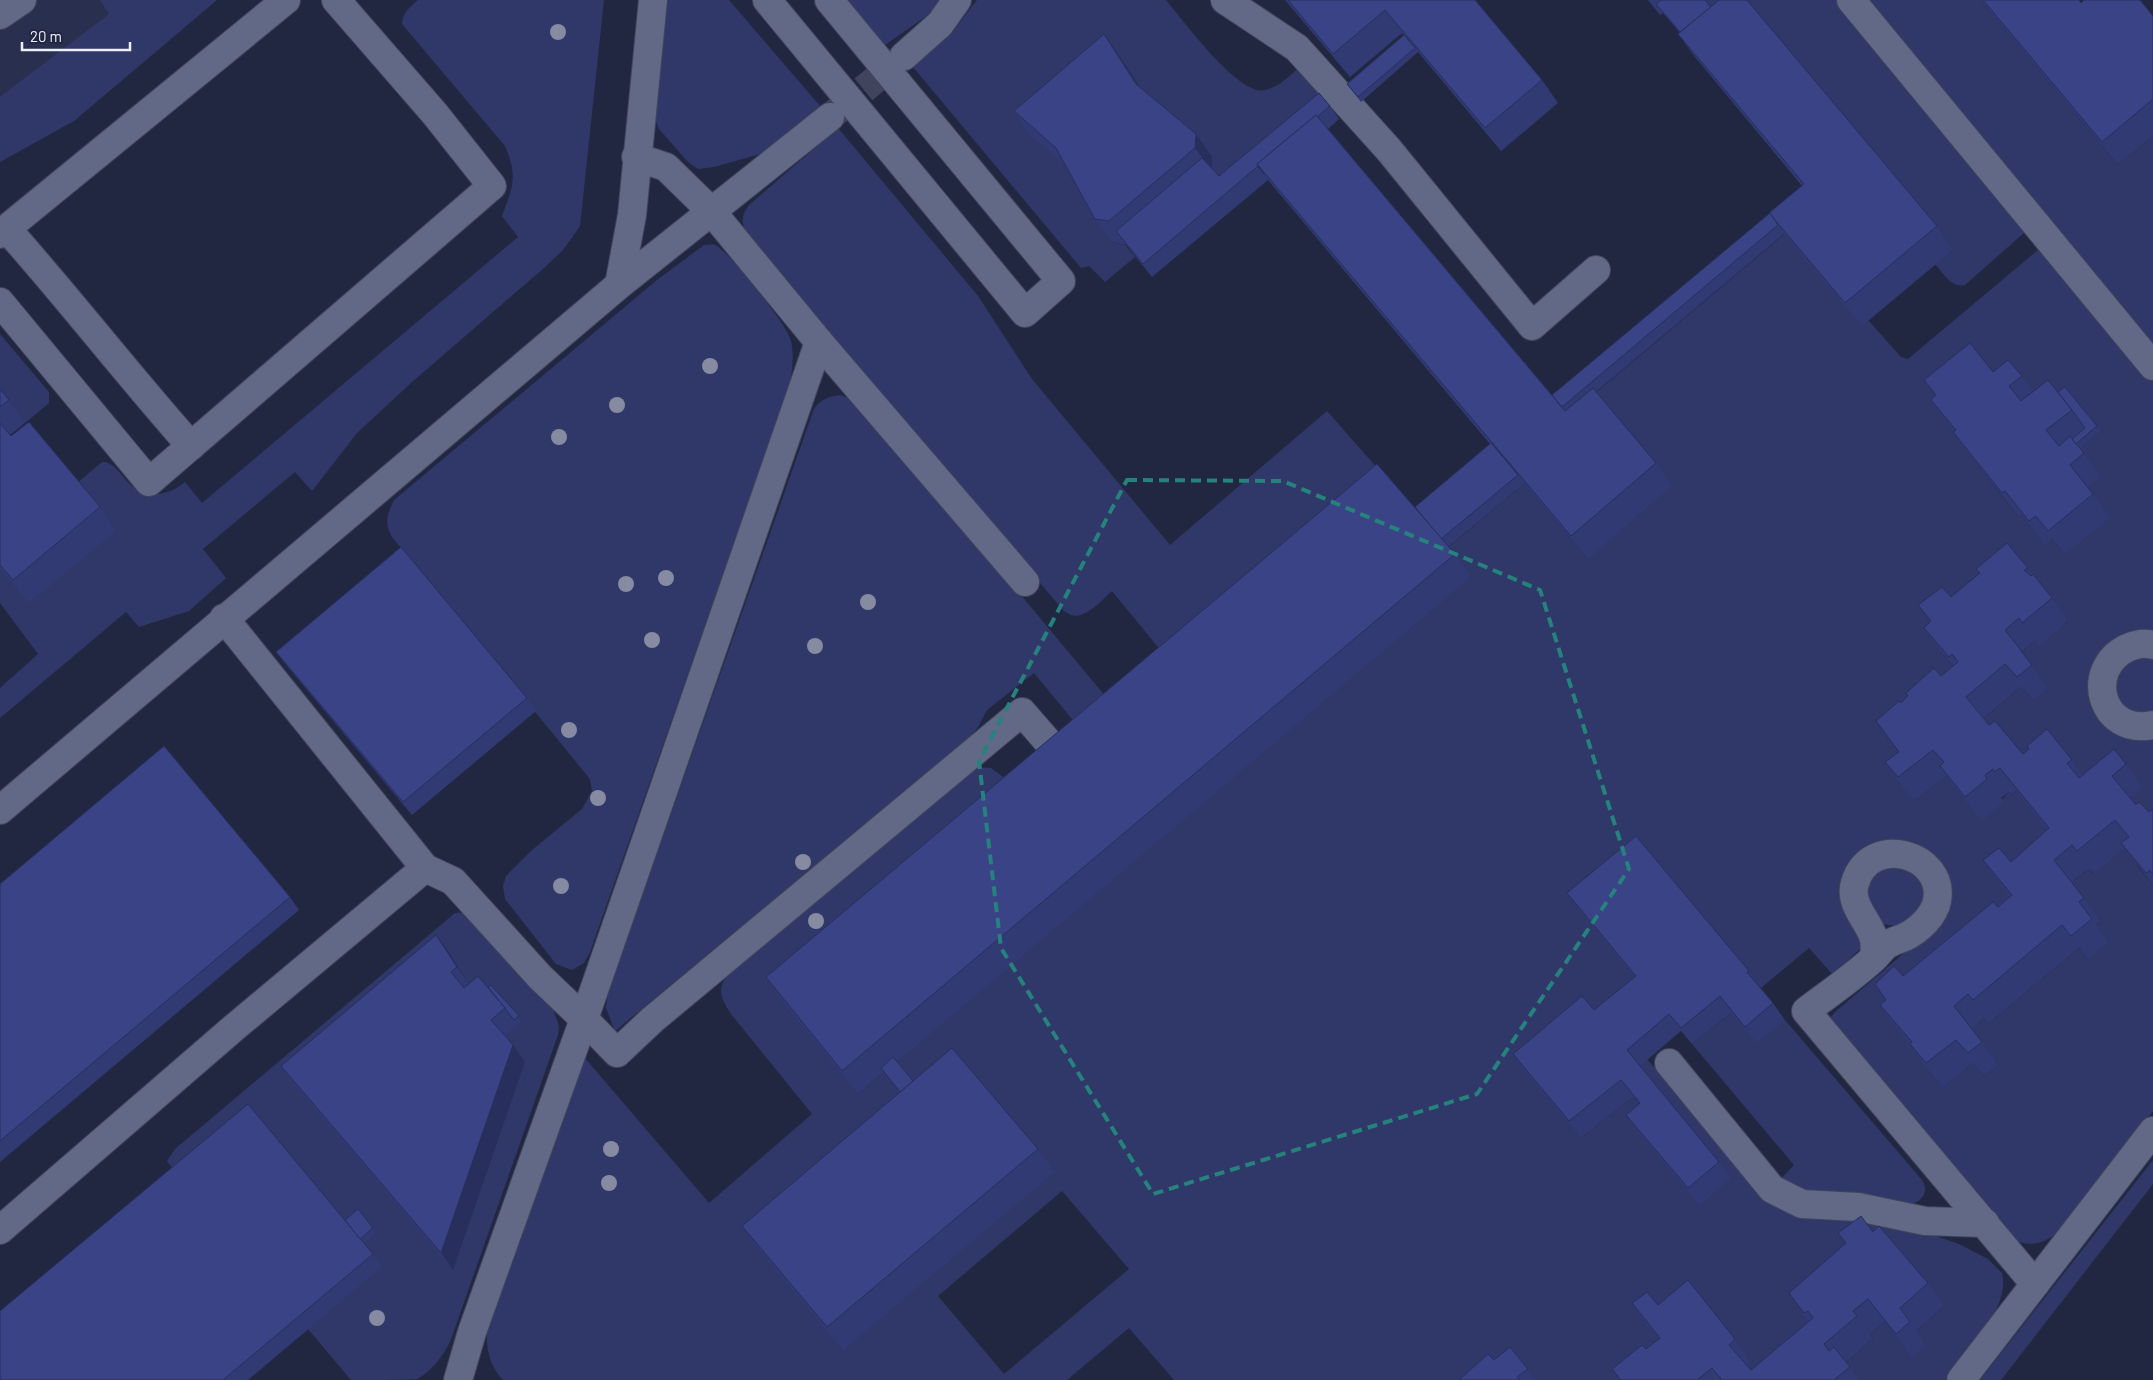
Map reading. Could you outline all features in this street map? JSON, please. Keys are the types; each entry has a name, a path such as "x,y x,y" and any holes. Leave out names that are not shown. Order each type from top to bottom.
{"street":[{"path":"0,15 22,0"},
{"path":"191,446 131,378 67,297 3,231 286,0"},
{"path":"0,302 150,482 492,186 435,114 336,0"},
{"path":"619,284 632,215 636,157 653,0"},
{"path":"767,0 1025,313 1061,281 829,0"},
{"path":"904,56 940,24 957,0"},
{"path":"1225,0 1297,48 1389,150 1532,326 1596,270"},
{"path":"1851,0 2153,366"},
{"path":"0,810 619,284 830,117"},
{"path":"636,157 666,167 712,212 819,342 1025,582"},
{"path":"458,1380 472,1332 584,1019 819,342"},
{"path":"224,618 425,868 453,881 540,977 616,1053 652,1020 1022,712 1049,743"},
{"path":"2153,645 2146,643 2135,644 2120,651 2111,661 2103,675 2103,700 2110,712 2122,722 2142,727 2153,725"},
{"path":"0,1230 236,1026 425,868"},
{"path":"1874,958 1806,1011 2035,1284"},
{"path":"1669,1063 1772,1189 1802,1204 1858,1206 1925,1221 1985,1223"},
{"path":"1961,1380 2153,1131"}],"highlighted area":[{"path":"1127,480 1283,481 1540,590 1629,869 1477,1094 1153,1194 1001,948 979,761"}],"shaded area":[{"path":"0,0 198,0 0,141"},
{"path":"100,0 217,0 74,121 0,162 0,97 109,14"},
{"path":"418,0 604,0 580,226 563,250 544,268 412,382 357,433 312,491 295,472 203,549 226,578 189,611 139,627 126,612 0,718 0,688 38,654 0,603 0,569 77,483 102,462 114,467 135,488 150,494 164,493 179,487 185,482 202,503 518,237 502,216 509,197 513,174 505,146 402,24 405,13"},
{"path":"661,0 729,0 821,107 760,154 714,167 698,169 688,162 659,129 650,107"},
{"path":"848,0 940,0 928,15 885,45"},
{"path":"977,0 1166,0 1212,55 1241,82 1254,89 1270,89 1297,69 1327,99 1328,106 1228,190 1154,108 1120,57 1072,171 1112,242 1125,245 1135,257 1105,282 1089,266 1081,268 913,67 952,33"},
{"path":"1704,0 1837,0 2019,216 2025,232 1965,285 1952,282 1935,264 1953,250 1728,29"},
{"path":"1866,0 1980,0 2118,165 2153,136 2153,636 2093,678 2153,736 2153,827 2040,777 1982,720 2021,687 2034,700 2021,653 2035,641 2068,622 1940,651 1965,680 1915,775 1914,801 1949,773 1956,790 1982,820 2009,792 2011,795 2016,791 2065,851 2028,919 1926,1068 1943,1086 1973,1063 1984,1076 1999,1065 1970,1030 1984,1018 1989,1023 2079,948 2088,959 2095,926 2101,921 2071,883 2089,869 2093,874 2131,843 2138,867 2153,885 2153,1111 2065,1227 2052,1237 2039,1243 2018,1242 2010,1238 1830,1025 1830,1018 1835,1012 1931,930 1946,892 1872,848 1861,948 1833,975 1809,948 1761,988 1648,853 1648,993 1581,1138 1633,1097 1652,1120 1700,1205 1638,1067 1647,1059 1761,1195 1827,1214 1918,1230 1959,1244 1988,1259 2002,1273 2003,1287 2000,1301 1985,1330 1945,1380 1858,1380 1840,1367 1873,1339 1870,1334 1884,1322 1912,1356 1916,1331 1944,1306 1820,1336 1756,1380 1746,1368 1751,1362 1649,1326 1677,1361 1644,1380 1174,1380 1129,1328 1067,1380 503,1380 499,1375 490,1357 487,1345 487,1331 584,1057 709,1203 812,1114 731,1014 725,1004 721,990 727,976 976,767 991,768 1006,779 858,1094 884,1072 918,1114 931,1103 896,1062 1446,549 1524,484 1588,559 1567,417 1819,205 1868,320 1901,357 1908,359 2057,234 2055,226","holes":["1972,453 2101,476 2086,488 2065,554 2052,539 2045,544 2021,515 2018,516 1969,455","1062,1191 1129,1269 1004,1374 938,1296"]},
{"path":"838,128 978,296 1032,379 1170,545 1327,411 1394,487 1176,669 1112,591 1086,613 1074,616 1065,612 747,235 743,220 744,213 749,205"},
{"path":"704,245 715,245 732,260 756,288 786,330 790,338 793,361 790,384 590,952 584,963 572,970 556,964 505,899 503,886 506,876 532,850 582,809 592,791 590,779 392,537 387,518 394,500 657,280"},
{"path":"0,334 49,392 49,403 25,423 0,393"},
{"path":"839,395 853,399 867,411 1122,716 1091,742 1034,673 987,710 978,727 968,739 615,1031 606,1008 608,992 814,409 825,399"},
{"path":"2153,655 2153,717 2118,708 2113,670 2121,660"},
{"path":"1878,866 1915,869 1927,890 1920,915 1898,925 1888,925 1875,920 1863,886"},
{"path":"468,912 550,1001 559,1026 558,1035 447,1347 432,1368 417,1379 351,1380 308,1329 348,1225 182,1180 167,1161 175,1149 455,913"},
{"path":"1731,1013 1785,1020 1922,1180 1925,1190 1922,1198 1915,1203 1905,1206 1812,1196 1779,1181 1794,1165 1692,1044"},
{"path":"2153,1160 2153,1184 2001,1380 1980,1380"}],"building":[{"path":"1288,0 1475,0 1542,80 1485,128 1385,10 1333,54"},
{"path":"1661,0 1705,0 1711,7 1680,32 1656,4"},
{"path":"1719,0 1747,0 1937,226 1845,303 1769,213 1804,184 1678,34"},
{"path":"1983,0 2079,0 2081,3 2084,0 2140,0 2153,16 2153,99 2102,142"},
{"path":"1104,34 1136,84 1196,134 1195,148 1109,221 1095,219 1056,148 1014,111"},
{"path":"1404,35 1415,48 1358,97 1347,84"},
{"path":"1319,93 1330,106 1317,117 1316,115 1257,164 1264,174 1258,166 1143,264 1116,231 1202,158 1219,176"},
{"path":"1316,115 1565,411 1593,388 1656,463 1571,536 1257,164"},
{"path":"1770,213 1778,225 1562,407 1552,395"},
{"path":"1970,343 1993,372 2008,360 2022,376 2009,386 2021,401 2048,380 2072,410 2046,430 2059,446 2070,436 2084,453 2070,465 2093,494 2048,531 2036,516 2029,521 2005,491 2002,493 1953,432 1956,430 1931,400 1936,395 1924,380"},
{"path":"2065,387 2097,426 2076,444 2072,439 2085,428 2058,392"},
{"path":"0,389 9,400 0,407"},
{"path":"29,422 100,507 13,580 0,565 0,423 11,436"},
{"path":"1491,443 1518,475 1441,539 1415,507"},
{"path":"1377,464 1455,554 842,1071 766,977"},
{"path":"2007,543 2028,568 2024,570 2031,576 2033,574 2052,598 2022,623 2019,618 2005,630 2032,665 2017,677 2005,664 1966,697 1989,725 1995,721 2023,754 2029,749 2027,746 2047,729 2072,760 2067,763 2079,778 2114,749 2126,764 2112,776 2136,805 2139,802 2149,812 2153,809 2153,874 2150,870 2146,873 2121,843 2129,837 2115,820 2077,851 2072,845 2054,860 2084,898 2079,902 2092,919 2071,936 2062,925 1973,1000 1968,994 1954,1006 1982,1042 1968,1053 1956,1040 1926,1063 1910,1044 1912,1042 1880,1005 1886,1000 1875,984 1894,966 1903,976 1993,902 1998,907 2012,895 1983,860 1999,848 2011,862 2049,828 2000,768 1994,772 1993,769 1985,775 1987,779 1965,797 1940,766 1944,762 1933,750 1898,777 1885,762 1899,752 1876,721 1899,701 1901,703 1908,696 1906,693 1934,668 1941,676 1958,662 1952,654 1949,657 1924,628 1931,621 1918,605 1942,587 1951,597 1980,573 1976,569"},
{"path":"401,547 527,698 403,802 276,652"},
{"path":"164,746 290,897 0,1141 0,884"},
{"path":"1636,836 1749,971 1747,972 1773,1003 1745,1027 1720,996 1681,1028 1669,1014 1627,1050 1719,1162 1688,1188 1626,1115 1640,1103 1621,1080 1569,1121 1513,1054 1582,996 1594,1010 1636,976 1567,893"},
{"path":"436,935 457,967 451,972 464,988 478,976 505,1008 491,1020 513,1045 441,1253 281,1066"},
{"path":"491,985 519,1016 514,1020 488,987"},
{"path":"952,1048 1038,1149 827,1327 742,1226"},
{"path":"893,1057 913,1081 900,1092 881,1068"},
{"path":"248,1104 373,1254 223,1380 0,1380 0,1311"},
{"path":"358,1209 373,1228 360,1239 345,1220"},
{"path":"1861,1216 1873,1232 1879,1226 1928,1283 1900,1308 1910,1322 1896,1334 1868,1299 1853,1311 1857,1316 1824,1344 1829,1351 1834,1347 1850,1367 1834,1380 1722,1380 1712,1368 1697,1380 1621,1380 1612,1369 1642,1345 1646,1349 1660,1338 1632,1303 1647,1292 1658,1305 1688,1280 1735,1339 1729,1345 1751,1370 1813,1318 1808,1311 1804,1313 1789,1293 1846,1243 1838,1233"},
{"path":"1510,1347 1528,1369 1517,1377 1520,1380 1459,1380 1488,1354 1494,1360"}],"tunnel":[{"path":"831,116 904,56"}]}
